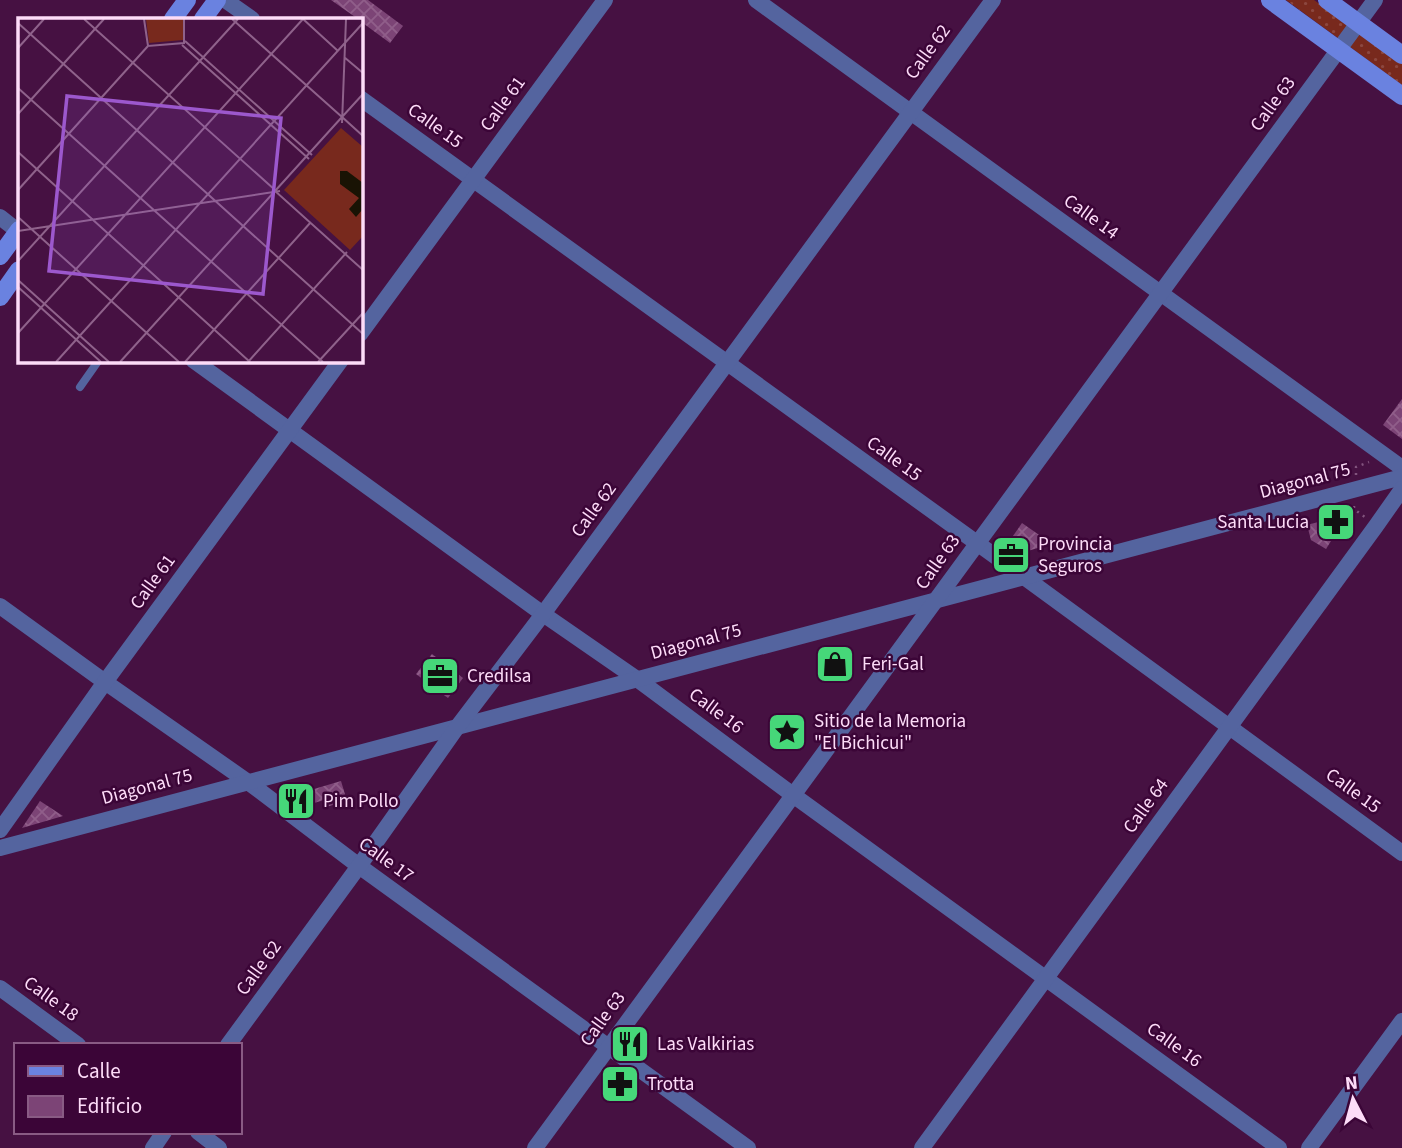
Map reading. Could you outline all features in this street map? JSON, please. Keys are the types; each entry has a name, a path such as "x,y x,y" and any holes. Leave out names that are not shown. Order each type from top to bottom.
{"main road":[{"path":"174,18 187,0"},
{"path":"204,18 217,0"},
{"path":"1270,0 1402,96"},
{"path":"1327,0 1402,55"},
{"path":"0,256 18,232"},
{"path":"0,297 18,272"}],"street":[{"path":"225,0 251,18"},
{"name":"Calle 61","path":"362,331 605,0"},
{"name":"Calle 14","path":"756,0 1402,468"},
{"name":"Calle 62","path":"229,1043 458,726 993,0"},
{"name":"Calle 63","path":"535,1148 1375,0"},
{"name":"Calle 15","path":"362,99 1402,853"},
{"path":"0,218 18,230"},
{"name":"Calle 16","path":"196,362 637,679 1279,1148"},
{"name":"Calle 61","path":"0,830 340,362"},
{"name":"Diagonal 75","path":"0,848 1402,477"},
{"name":"Calle 64","path":"922,1148 1402,489"},
{"name":"Calle 17","path":"0,606 248,782 359,866 748,1148"},
{"name":"Calle 18","path":"0,988 75,1043"},
{"path":"1309,1148 1402,1021"},
{"path":"201,1134 219,1148"}],"lane":[{"path":"80,387 98,362"}],"shaded area":[{"path":"1286,0 1314,0 1402,64 1402,85"}],"building":[{"path":"331,0 368,0 403,26 390,43 362,22 362,18 357,18"},
{"path":"1402,399 1402,439 1383,425"},
{"path":"1348,514 1326,549 1311,540 1307,525"},
{"path":"1022,523 1052,544 1017,554 1006,546"},
{"name":"Feri-Gal","path":"842,650 852,659 836,677 823,668 820,655"},
{"name":"Credilsa","path":"432,654 463,678 448,698 416,674"},
{"path":"341,781 347,801 326,807 324,800 301,807 287,797"},
{"path":"40,801 63,816 22,828"}],"place":[{"name":"Santa Lucia","path":"1336,522"},
{"name":"Provincia Seguros","path":"1011,555"},
{"name":"Feri-Gal","path":"835,664"},
{"name":"Credilsa","path":"440,676"},
{"name":"Sitio de la Memoria \"El Bichicui\"","path":"787,732"},
{"name":"Pim Pollo","path":"296,801"},
{"name":"Las Valkirias","path":"630,1044"},
{"name":"Trotta","path":"620,1084"}]}
